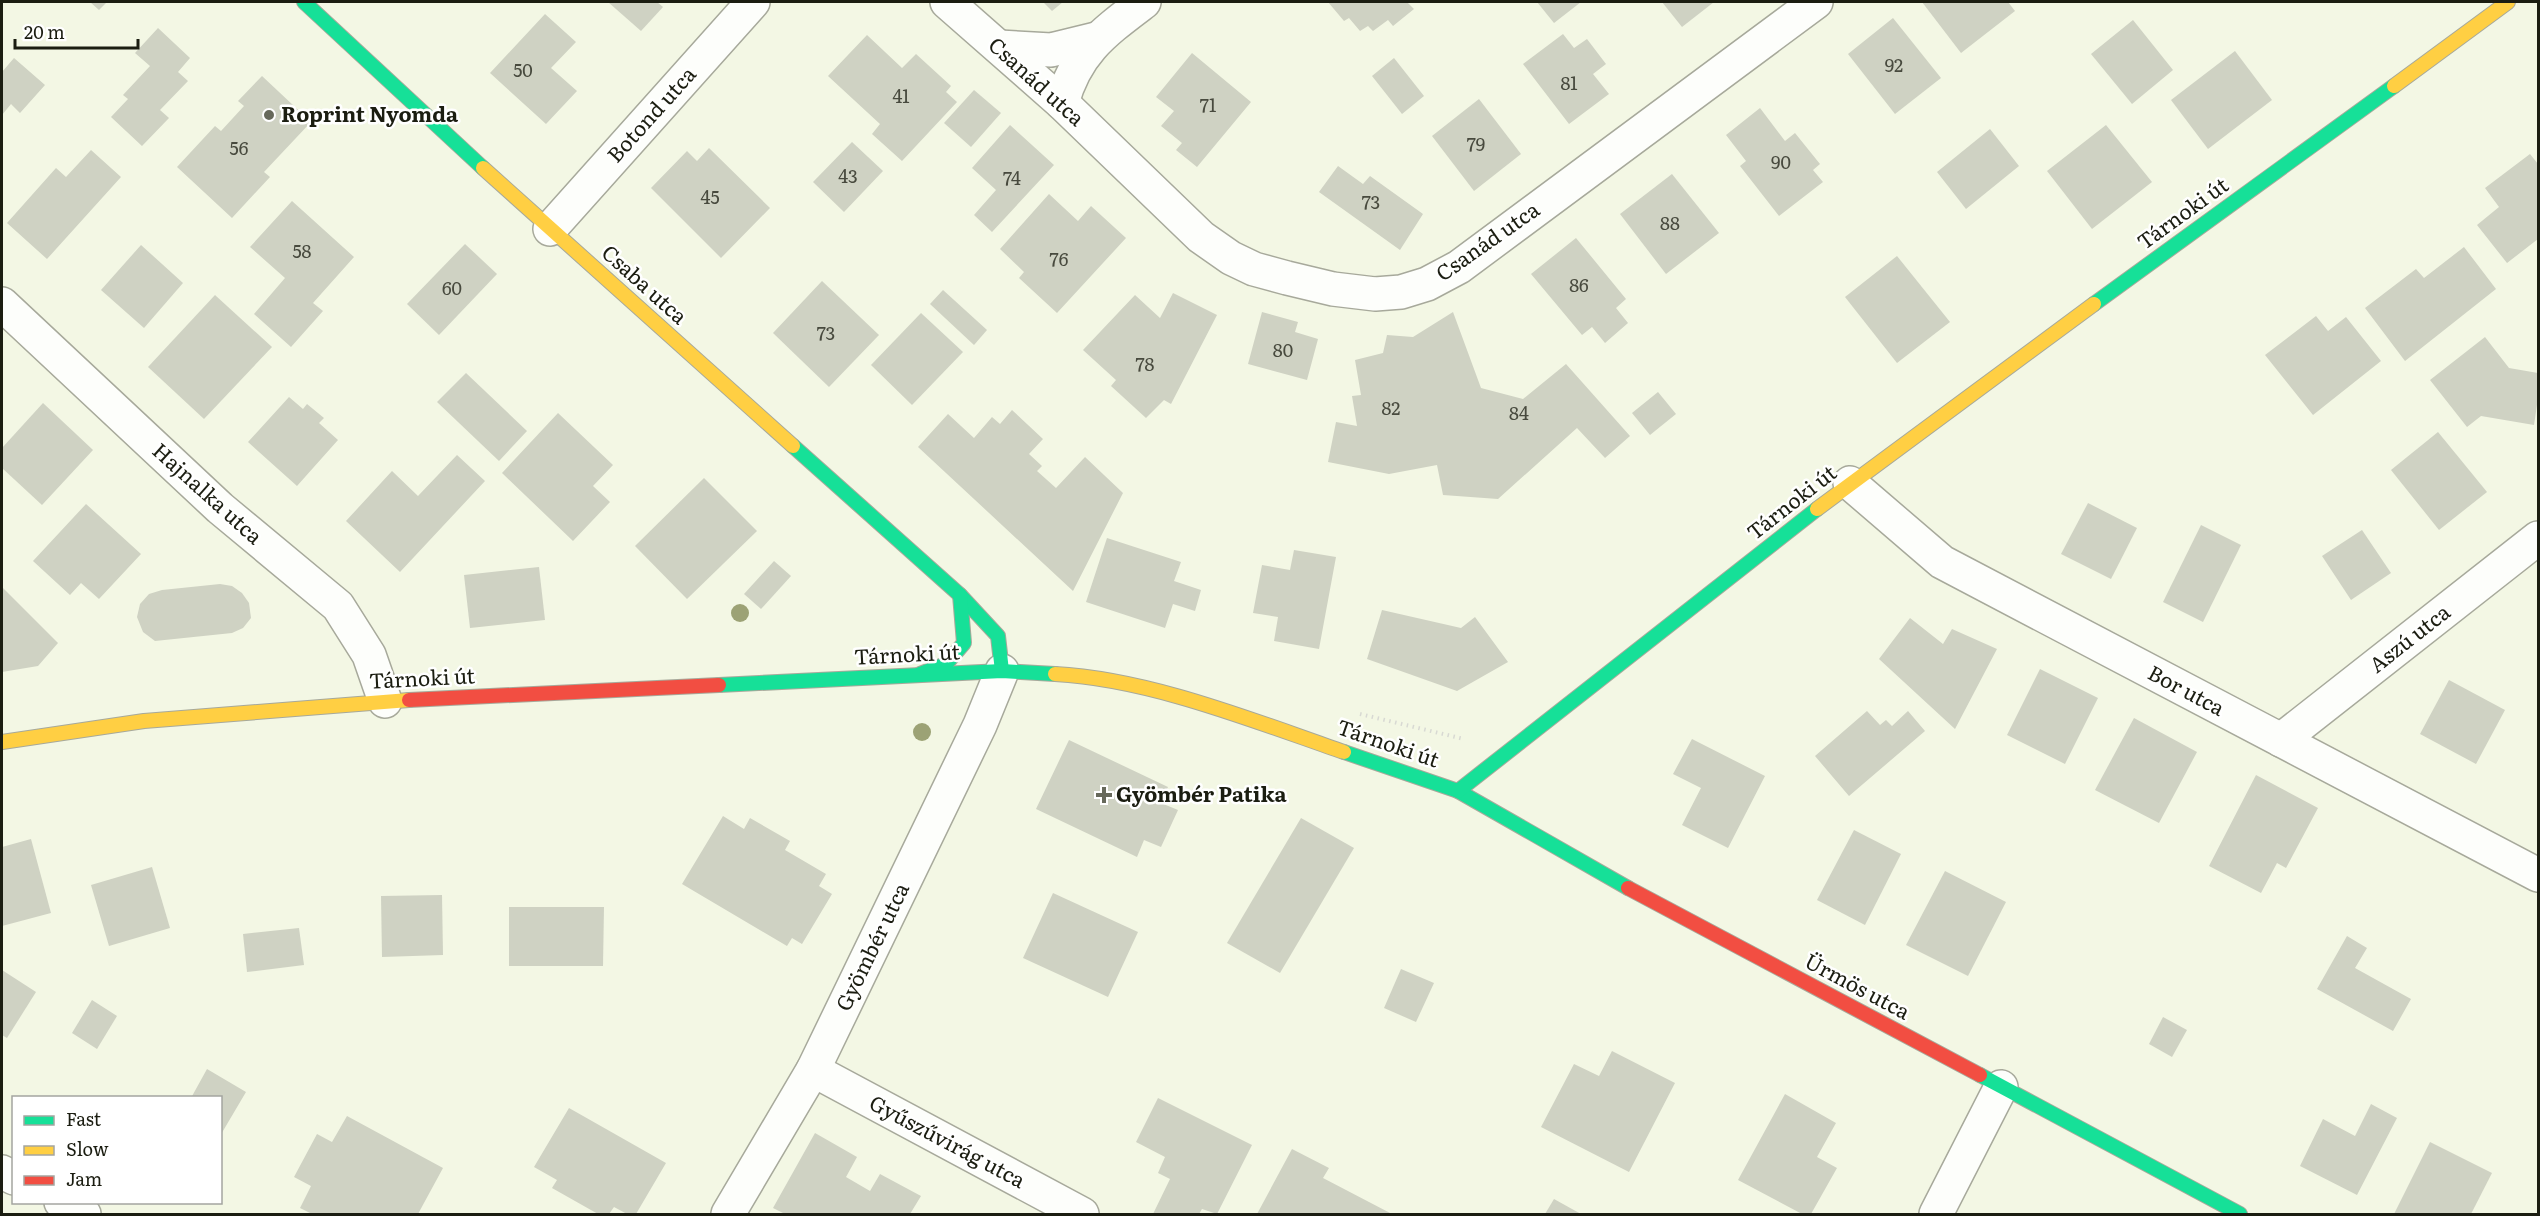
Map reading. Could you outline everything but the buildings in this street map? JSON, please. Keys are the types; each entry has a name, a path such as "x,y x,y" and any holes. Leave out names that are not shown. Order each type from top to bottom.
{"street":[{"name":"Csaba utca","path":"303,2 550,229 960,595 998,636 1002,671"},
{"name":"Botond utca","path":"550,229 753,2"},
{"name":"Csanád utca","path":"947,2 1062,104 1161,201 1217,250 1254,269 1333,289 1375,294 1401,292 1427,284 1459,267 1816,2"},
{"path":"1062,104 1068,80 1080,59 1096,39 1144,2"},
{"name":"Tárnoki út","path":"2,742 144,721 384,701 1002,671 1092,676 1125,684 1223,710 1458,791 1511,752 1850,483 2508,2"},
{"path":"999,47 1051,50 1096,39"},
{"name":"Hajnalka utca","path":"2,304 220,508 338,606 369,656 384,701"},
{"name":"Bor utca","path":"1850,483 1941,562 2538,875"},
{"name":"Aszú utca","path":"2281,741 2538,538"},
{"path":"916,676 946,664 964,643 960,595"},
{"name":"Gyömbér utca","path":"728,1215 813,1070 980,725 1002,671"},
{"name":"Ürmös utca","path":"1458,791 1569,857 2240,1215"},
{"name":"Gyűszűvirág utca","path":"813,1070 1082,1215"},
{"path":"1936,1215 2001,1087"},
{"path":"63,1204 84,1215"}],"traffic: fast":[{"path":"304,2 483,168"},
{"path":"2094,304 2394,86"},
{"path":"793,446 960,595 998,636 1002,671"},
{"path":"1458,791 1817,509"},
{"path":"920,674 946,664 964,643 960,595"},
{"path":"719,685 1002,671 1055,674"},
{"path":"1344,752 1458,791 1628,888"},
{"path":"1980,1075 2240,1214"}],"traffic: slow":[{"path":"2394,86 2508,2"},
{"path":"483,168 793,446"},
{"path":"1817,509 2094,304"},
{"path":"1055,674 1128,684 1164,693 1238,715 1344,752"},
{"path":"2,742 144,721 409,700"}],"traffic: jam":[{"path":"409,700 719,685"},
{"path":"1628,888 1980,1075"}],"place":[{"name":"Roprint Nyomda","path":"269,115"},
{"name":"Gyömbér Patika","path":"1104,795"}]}
